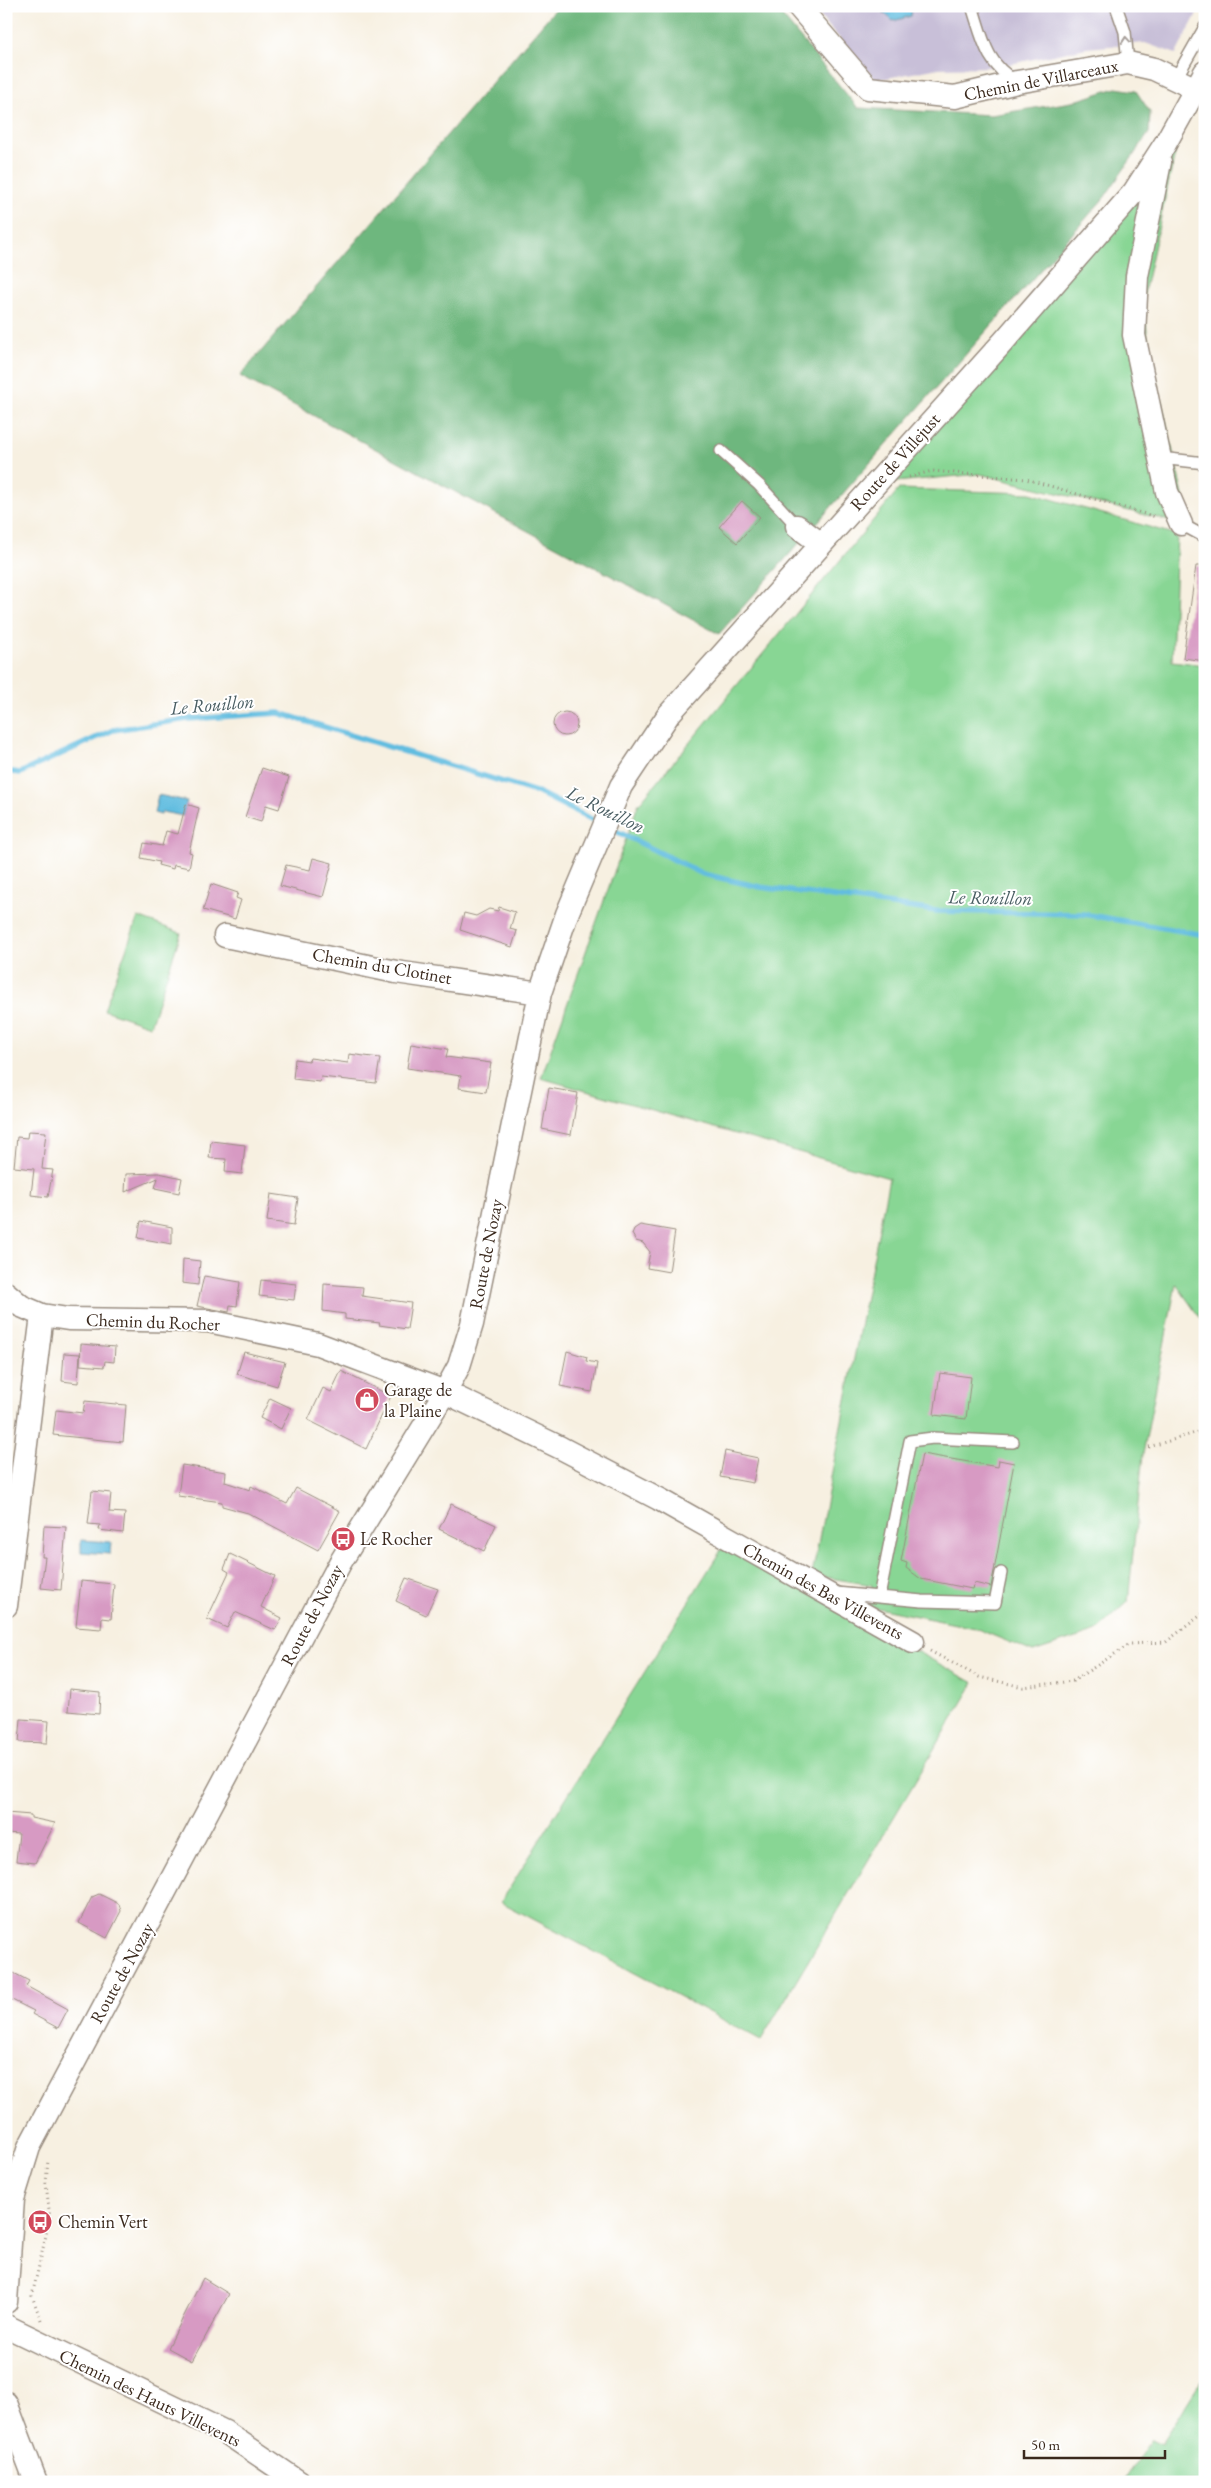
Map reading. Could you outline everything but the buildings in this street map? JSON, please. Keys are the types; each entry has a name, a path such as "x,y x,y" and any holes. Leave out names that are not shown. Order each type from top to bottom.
{"street":[{"name":"Chemin de Villarceaux","path":"798,6 868,88 955,97 1017,82 1128,63 1154,68 1176,78 1200,81"},
{"name":"Route de Villejust","path":"591,854 621,786 669,714 1134,192 1165,144 1200,81"},
{"path":"1165,144 1137,276 1134,335 1167,492 1181,524"},
{"path":"797,526 821,544"},
{"name":"Route de Nozay","path":"6,2302 13,2199 29,2147 340,1563 446,1392 459,1366 472,1324 540,993 591,854"},
{"name":"Chemin du Clotinet","path":"225,936 396,972 540,993"},
{"name":"Chemin du Rocher","path":"6,1293 21,1306 42,1315 68,1319 208,1321 318,1344 446,1392"},
{"path":"6,1606 42,1315"},
{"name":"Chemin des Bas Villevents","path":"446,1392 561,1448 659,1499 913,1642"},
{"name":"Chemin des Hauts Villevents","path":"8,2327 229,2425 299,2482"},
{"path":"6,2403 36,2482"}],"lane":[{"path":"972,6 991,60 1002,74 1017,82"},
{"path":"1116,6 1125,32 1128,63"},
{"path":"1176,78 1205,27"},
{"path":"721,451 760,485 797,526"},
{"path":"1160,458 1205,463"},
{"path":"1181,524 1205,537"},
{"path":"879,1597 910,1441 933,1438 1014,1442"},
{"path":"822,1591 879,1597 995,1603 1001,1573"}],"path":[{"path":"904,478 932,471 1026,479 1181,524"},
{"path":"1149,1447 1205,1430"},
{"name":"Chemin des Bas Villevents","path":"913,1642 979,1677 1023,1687 1074,1681 1130,1644 1166,1642 1205,1612"}],"shaded area":[{"path":"811,6 1201,6 1176,54 1145,43 1086,48 996,67 939,68 876,80"}],"green space":[{"path":"558,6 774,6 858,108 991,115 1072,102 1116,88 1136,91 1150,112 1149,133 1104,198 719,634 240,376"},
{"path":"1176,149 1143,298 1149,348 1190,526 980,474 885,483 1128,202"},
{"path":"899,489 1030,493 1177,535 1172,661 1205,665 1205,1325 1176,1284 1143,1454 1128,1602 1097,1631 1033,1652 975,1628 868,1606 872,1585 812,1575 889,1178 541,1078 638,805"},
{"path":"138,917 181,933 150,1026 104,1010"},
{"path":"724,1545 974,1683 761,2040 501,1902"},
{"path":"1205,2375 1205,2482 1124,2482 1151,2439 1161,2444"}],"water":[{"path":"877,6 912,6 911,16 893,21"},
{"path":"158,795 187,801 183,816 162,812 161,815 154,813"},
{"path":"81,1540 111,1542 110,1554 81,1552"}],"waterway":[{"name":"Le Rouillon","path":"6,771 20,773 113,730 188,719 279,713 539,793 599,823"},
{"name":"Le Rouillon","path":"608,827 703,874 760,887 936,911 1083,914 1205,935"}],"place":[{"name":"Garage de la Plaine","path":"367,1400"},
{"name":"Le Rocher","path":"343,1539"},
{"name":"Chemin Vert","path":"40,2222"}]}
